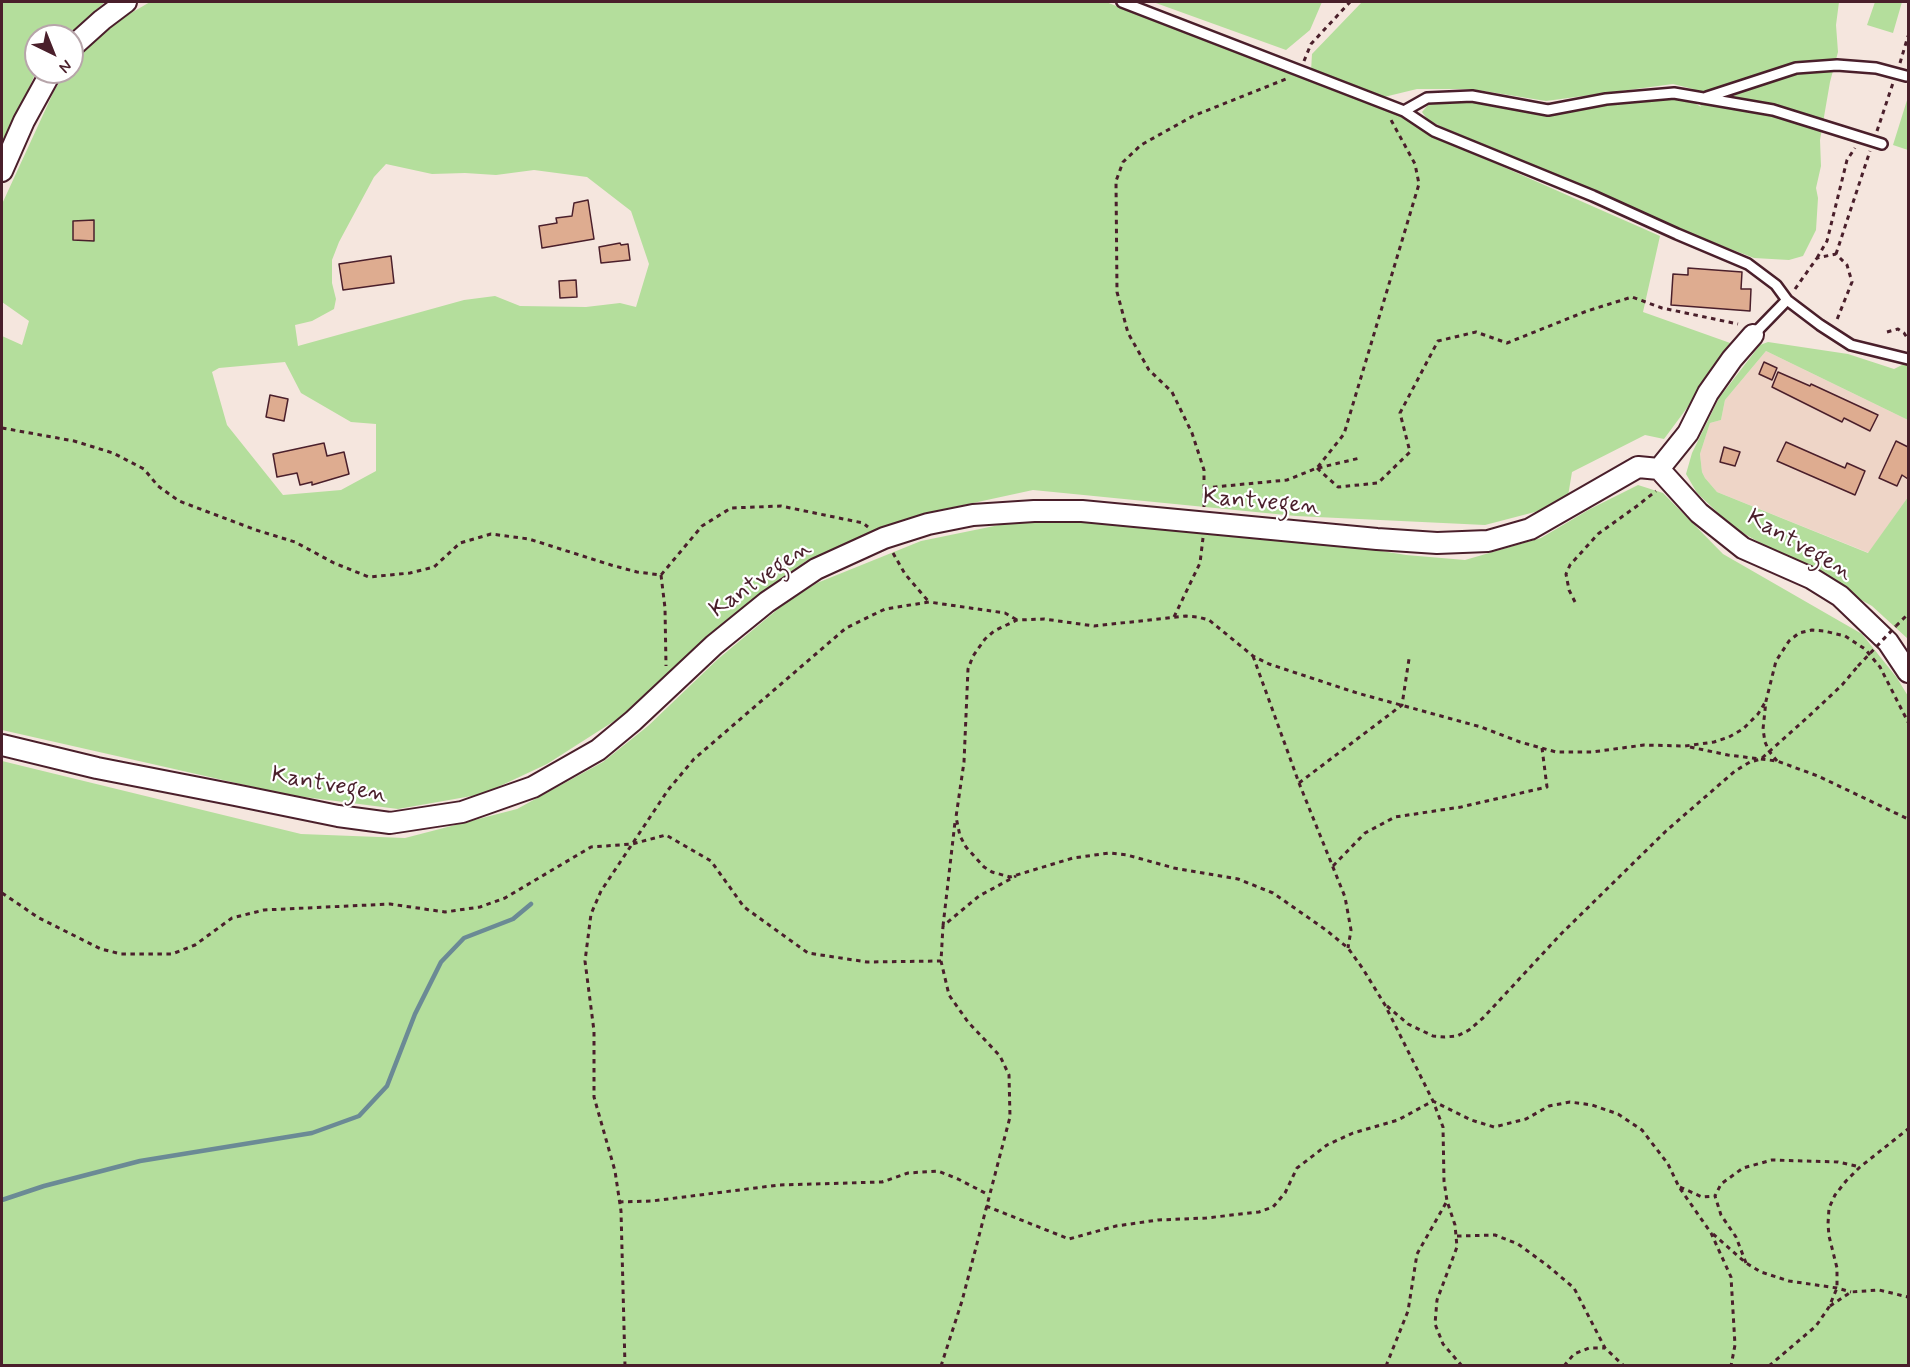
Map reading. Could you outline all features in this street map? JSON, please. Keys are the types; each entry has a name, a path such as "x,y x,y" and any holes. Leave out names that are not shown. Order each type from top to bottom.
{"street":[{"path":"84,36 126,2"},
{"path":"2,171 24,121 44,84"},
{"path":"1659,469 1688,433 1708,393 1732,359 1756,332"},
{"name":"Kantvegen","path":"2,745 97,768 338,816 390,823 462,812 533,787 598,750 665,692 714,645 767,602 816,568 884,538 928,524 973,514 1034,510 1083,511 1413,541 1488,541 1530,529 1638,467 1659,469 1699,513 1743,548 1811,578 1840,596 1888,642 1908,672"}],"lane":[{"path":"1122,2 1193,27 1306,74 1404,111 1434,131 1593,196 1748,264 1776,285 1787,300 1851,345 1908,359"},
{"path":"1704,98 1796,68 1837,65 1876,68 1906,76"},
{"path":"1404,111 1426,98 1472,96 1548,110 1606,99 1674,93 1773,110 1882,144"},
{"path":"1756,332 1787,300"}],"path":[{"path":"1174,617 1200,563 1205,523 1204,470 1192,433 1172,392 1149,370 1128,333 1117,292 1116,181 1123,162 1141,145 1157,135 1193,116 1290,77 1306,74 1304,59 1311,44 1350,2"},
{"path":"1317,468 1344,434 1419,184 1415,164 1382,103"},
{"path":"1787,300 1827,241 1833,225 1847,160 1862,138"},
{"path":"1817,258 1836,254 1848,265 1852,282 1831,332"},
{"path":"1317,468 1338,487 1378,483 1410,452 1400,413 1438,341 1476,332 1507,343 1587,311 1632,297 1662,308 1720,319 1756,332"},
{"path":"1887,332 1898,329 1908,339"},
{"path":"2,428 74,441 113,453 144,469 158,486 179,501 295,542 369,577 410,573 434,567 460,543 491,534 529,539 611,565 661,575"},
{"path":"1204,488 1287,480 1317,468 1360,458"},
{"path":"1575,602 1569,590 1566,574 1570,565 1598,534 1656,491 1659,469"},
{"path":"665,692 666,636 661,575 702,526 731,508 781,506 863,523 884,538 904,574 929,602"},
{"path":"625,1365 619,1202 615,1171 594,1097 594,1031 585,961 591,914 601,891 668,790 694,759 846,628 885,609 929,602 1005,613 1017,620"},
{"path":"1385,1005 1408,1024 1433,1036 1457,1036 1469,1030 1483,1018 1561,934 1666,831 1735,771 1750,762 1761,759 1809,716 1842,685 1908,614"},
{"path":"941,1365 962,1301 1010,1117 1009,1075 1000,1056 949,996 941,961 943,926 964,762 968,669 973,656 985,639 1005,624 1017,620 1044,619 1094,626 1186,616 1209,620 1253,656 1269,664 1314,680 1481,727 1556,752 1574,753 1644,745 1685,746 1714,742 1743,729 1766,701"},
{"path":"1777,761 1769,751 1763,729 1766,701 1776,661 1789,641 1799,633 1812,630 1824,631 1851,639 1864,649 1874,658 1908,722"},
{"path":"1253,656 1299,783 1345,897 1351,930 1348,948"},
{"path":"1299,783 1402,705 1409,659"},
{"path":"1685,746 1728,755 1777,761 1818,777 1908,819"},
{"path":"1333,866 1365,833 1395,817 1461,807 1547,787 1542,748"},
{"path":"956,818 960,836 966,847 984,867 1000,875 1019,875"},
{"path":"2,893 39,918 101,949 121,954 172,954 195,945 232,918 264,910 390,904 445,912 480,907 505,898 591,847 632,844 666,835 711,861 744,907 808,953 867,962 941,961"},
{"path":"943,926 979,896 1019,875 1073,858 1109,854 1126,855 1174,868 1230,877 1273,893 1348,948 1385,1005 1433,1101 1443,1127 1444,1181 1457,1236 1457,1247 1437,1300 1435,1324 1443,1344 1462,1365"},
{"path":"1433,1101 1472,1120 1494,1126 1526,1119 1549,1106 1570,1102 1592,1104 1618,1114 1642,1130 1668,1164 1679,1187 1711,1233 1731,1277 1735,1345 1731,1365"},
{"path":"986,1206 1069,1239 1116,1226 1158,1220 1259,1212 1273,1207 1285,1193 1297,1168 1327,1146 1353,1133 1398,1120 1433,1101"},
{"path":"1770,1365 1816,1326 1829,1307 1837,1288 1837,1268 1828,1236 1829,1208 1835,1195 1860,1167 1908,1129"},
{"path":"1746,1263 1736,1237 1721,1215 1715,1196 1722,1184 1743,1168 1772,1160 1838,1162 1860,1167"},
{"path":"619,1202 652,1201 779,1185 882,1182 908,1173 938,1171 989,1195"},
{"path":"1679,1187 1702,1197 1715,1196"},
{"path":"1386,1365 1407,1311 1418,1254 1447,1201"},
{"path":"1711,1233 1746,1263 1761,1272 1789,1281 1851,1292 1879,1290 1908,1297"},
{"path":"1457,1236 1495,1235 1518,1244 1548,1266 1574,1288 1605,1348 1624,1365"},
{"path":"1829,1307 1851,1292"},
{"path":"1564,1365 1574,1354 1589,1348 1605,1348"}],"shaded area":[{"path":"1766,351 1908,420 1908,497 1869,553 1717,492 1705,478 1700,454 1710,423 1721,420 1725,400"}],"green space":[{"path":"2,2 105,2 80,24 24,24 24,84 31,84 2,148"},
{"path":"150,2 1106,2 1393,112 1474,154 1660,236 1643,312 1733,344 1664,439 1645,435 1572,472 1568,496 1554,507 1485,525 1296,516 1033,490 927,513 806,561 714,632 619,718 547,764 483,794 398,809 289,795 2,730 2,336 22,345 29,321 2,302 2,204 58,84 84,84 84,50 107,27","holes":["386,164 432,174 496,175 534,170 587,177 631,211 649,264 636,307 620,303 586,307 520,306 495,296 464,300 298,346 295,325 312,321 334,309 336,299 332,283 332,260 339,242 374,177","285,362 301,393 351,422 376,424 376,471 341,490 283,495 227,425 212,372 219,368"]},
{"path":"1153,2 1322,2 1310,30 1286,50"},
{"path":"1362,2 1839,2 1836,25 1838,52 1830,82 1820,140 1821,166 1816,188 1818,198 1816,230 1803,256 1789,260 1754,258 1442,127 1427,119 1422,112 1429,104 1469,101 1539,114 1610,103 1668,98 1688,99 1701,107 1693,89 1673,84 1546,101 1471,89 1417,89 1384,97 1311,71 1312,54"},
{"path":"1875,2 1902,2 1893,33 1867,25"},
{"path":"1908,97 1908,150 1893,145"},
{"path":"1768,342 1848,354 1894,369 1908,362 1908,420 1766,351 1725,400 1721,420 1710,423 1700,454 1702,472 1717,492 1868,553 1908,497 1908,639 1872,606 1734,528 1697,493 1686,474 1692,453 1719,398 1760,345"},
{"path":"1638,485 1663,493 1723,554 1862,634 1897,678 1908,696 1908,1365 2,1366 2,761 301,834 405,838 517,809 603,762 648,726 718,659 784,604 817,583 921,541 1009,523 1055,519 1122,520 1338,544 1406,555 1465,560 1541,538 1590,509"}],"building":[{"path":"588,200 594,239 542,248 539,226 557,223 556,218 572,216 574,203"},
{"path":"94,220 94,241 73,240 73,221"},
{"path":"620,243 621,245 628,244 630,260 601,263 599,247"},
{"path":"391,256 394,283 343,290 339,264"},
{"path":"1688,268 1742,272 1741,289 1751,289 1750,311 1671,305 1673,274 1688,275"},
{"path":"576,280 577,297 560,298 559,281"},
{"path":"1764,362 1777,368 1772,380 1759,374"},
{"path":"1778,372 1810,386 1811,384 1878,415 1870,431 1844,418 1842,422 1772,387"},
{"path":"270,395 288,399 284,421 266,417"},
{"path":"1896,441 1908,447 1908,479 1902,475 1897,486 1879,478"},
{"path":"1786,442 1845,468 1847,463 1865,471 1855,495 1777,461"},
{"path":"324,443 327,456 344,452 349,474 312,485 312,482 300,485 297,473 277,477 273,454"},
{"path":"1724,447 1740,452 1735,466 1720,462"}],"waterway":[{"path":"2,1200 44,1186 140,1161 312,1133 359,1116 387,1086 415,1014 441,962 464,938 513,919 531,904"}]}
